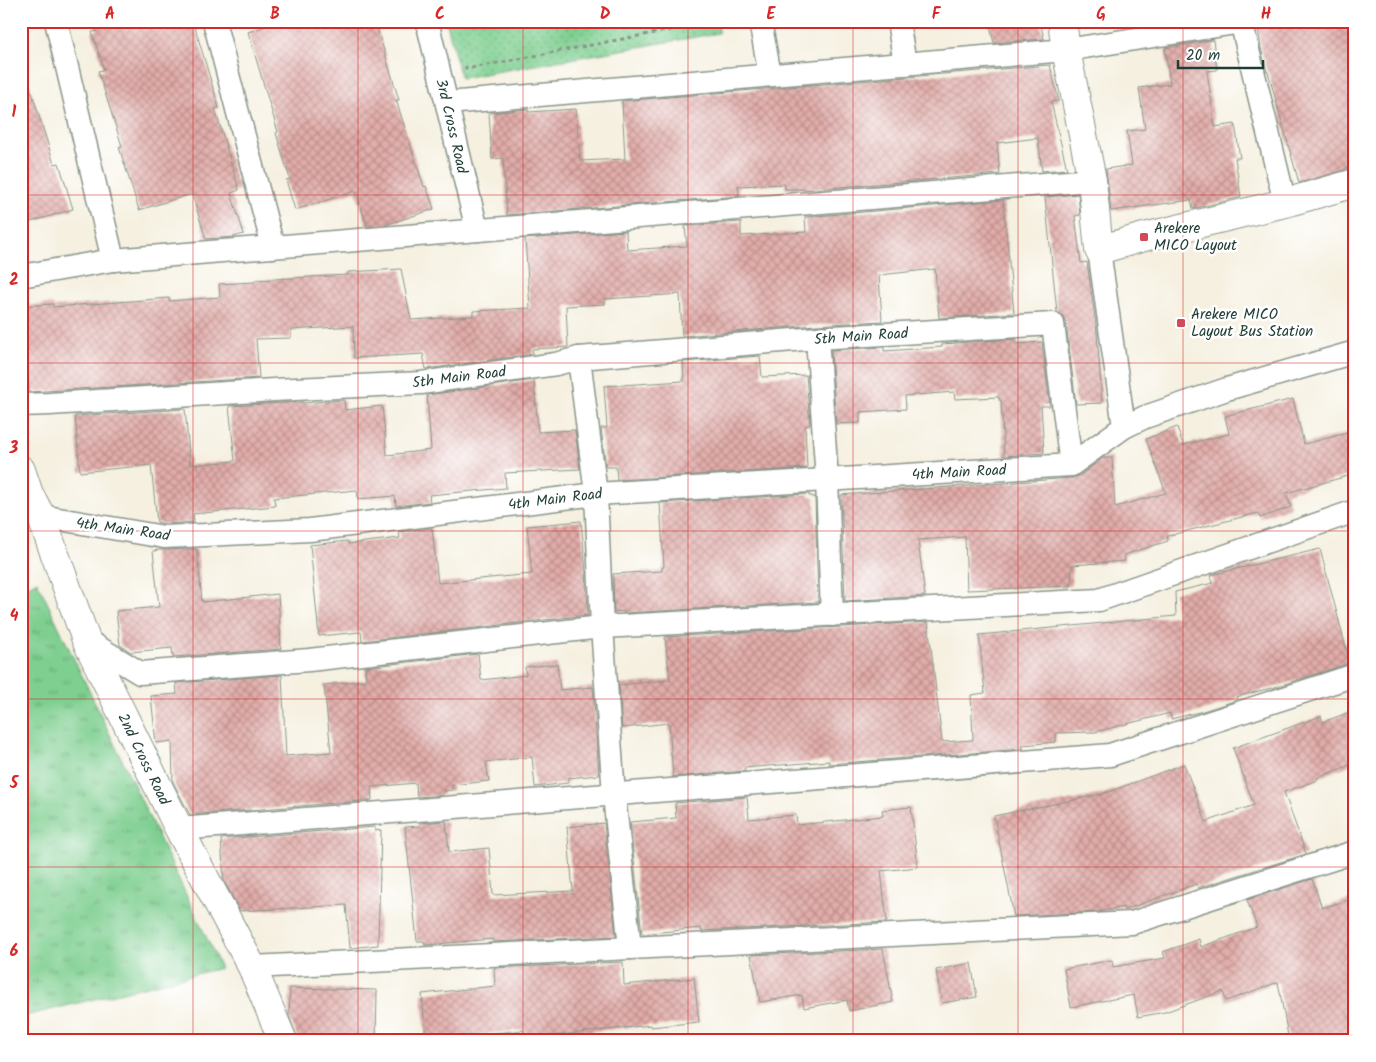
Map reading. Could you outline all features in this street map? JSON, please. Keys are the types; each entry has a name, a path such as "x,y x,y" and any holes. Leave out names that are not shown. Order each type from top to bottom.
{"street":[{"path":"56,21 113,260"},
{"path":"214,21 273,247"},
{"name":"3rd Cross Road","path":"427,21 477,230"},
{"path":"760,21 770,75"},
{"path":"898,21 905,64"},
{"path":"1062,21 1092,180 1099,250 1124,427"},
{"path":"447,103 1066,50 1242,22 1286,202"},
{"path":"21,276 113,260 1092,180"},
{"path":"1099,250 1355,183"},
{"name":"5th Main Road","path":"21,405 421,383 556,364 578,358 817,338 1053,324 1071,465"},
{"path":"817,338 832,615"},
{"path":"1071,465 1124,427 1145,416 1227,389 1355,352"},
{"path":"578,358 596,494 602,627 614,795 630,948"},
{"name":"4th Main Road","path":"28,494 164,537 310,530 596,494 1071,465"},
{"name":"2nd Cross Road","path":"28,494 86,640 179,829 252,967 283,1041"},
{"path":"86,640 140,673 309,660 602,627 1099,600 1355,511"},
{"path":"179,829 1110,755 1355,676"},
{"path":"252,967 1132,923 1355,852"}],"path":[{"path":"464,59 466,68 707,23"}],"green space":[{"path":"446,21 718,21 719,33 461,78"},
{"path":"37,581 221,968 21,1017 21,590"}],"building":[{"path":"94,21 193,21 219,108 215,109 239,190 231,193 244,234 233,237 206,239 192,194 139,210 119,147 122,146 98,71 104,70 92,32 97,31"},
{"path":"281,21 375,21 399,100 396,100 424,187 426,186 434,209 385,225 367,226 356,191 295,210 286,180 290,179 276,133 278,132 248,32"},
{"path":"989,21 1040,21 1044,39 994,43"},
{"path":"1257,21 1355,21 1355,166 1299,183 1267,72"},
{"path":"1213,40 1217,70 1207,71 1215,127 1235,124 1240,158 1235,158 1241,197 1193,209 1191,200 1111,211 1106,169 1132,165 1127,131 1145,129 1139,88 1170,84 1165,48"},
{"path":"1050,65 1059,101 1051,102 1067,169 1042,171 1038,138 997,143 1000,174 803,190 785,189 785,184 738,186 739,196 507,215 503,158 492,159 489,113 528,109 528,112 576,109 580,161 625,159 622,101"},
{"path":"27,77 54,164 59,163 73,209 21,225 21,78"},
{"path":"1078,194 1080,215 1075,216 1081,263 1087,262 1097,332 1102,403 1076,404 1066,322 1063,316 1057,312 1045,197"},
{"path":"1003,200 1014,313 939,318 935,269 879,275 882,321 682,336 680,294 605,299 605,304 566,306 568,347 532,349 533,354 426,369 423,354 354,358 353,326 291,330 291,338 256,339 259,378 29,392 27,357 21,357 21,306 53,304 53,307 169,298 169,301 220,297 219,284 348,275 348,272 401,269 411,320 473,316 473,311 530,308 525,239 626,231 627,250 687,246 685,226 741,222 741,236 806,232 805,217"},
{"path":"1016,339 1017,344 1042,342 1050,406 1041,406 1044,453 1004,456 1001,400 999,400 999,397 955,399 954,392 905,396 906,409 860,412 860,423 836,424 831,350 884,347 884,351 942,347 942,344"},
{"path":"760,356 762,377 806,375 810,425 805,426 807,468 617,480 616,467 606,467 601,428 607,428 604,386 684,381 683,362"},
{"path":"534,380 538,432 575,430 580,469 505,473 506,488 429,495 430,502 396,506 395,496 358,499 357,490 274,498 275,506 193,514 194,522 165,524 157,522 151,465 80,472 75,416 185,409 190,465 235,461 229,406 344,400 345,410 382,406 387,455 431,450 427,395"},
{"path":"1293,399 1304,444 1347,433 1355,461 1355,474 1286,493 1291,507 1260,518 1258,513 1167,536 1168,541 1124,555 1125,561 1072,565 1071,586 967,590 965,537 918,540 925,596 845,601 841,495 1072,478 1079,476 1103,458 1112,458 1115,507 1166,493 1146,439 1177,427 1183,445 1229,434 1225,416"},
{"path":"809,494 809,496 815,497 818,602 614,612 613,574 662,571 662,567 664,567 660,503"},
{"path":"581,521 588,615 362,641 361,632 319,636 310,545 348,541 348,544 400,538 399,532 432,528 438,583 532,574 527,526"},
{"path":"197,549 202,602 278,594 281,649 173,657 172,648 131,652 120,645 116,611 159,607 153,551"},
{"path":"1320,549 1350,663 1275,687 1236,697 1237,700 1203,711 1171,719 1170,713 1095,732 1056,733 1056,742 1023,745 1023,749 829,764 829,761 744,768 745,771 673,777 669,723 622,728 619,685 670,680 665,637 928,622 942,742 973,740 971,695 985,693 979,635 1176,616 1175,592 1213,583 1211,575"},
{"path":"478,654 481,680 526,675 525,667 557,664 560,690 593,687 599,775 568,778 568,783 535,787 532,757 486,762 489,781 452,785 452,790 443,791 443,795 417,797 416,783 371,787 372,800 190,815 173,782 172,741 156,743 151,696 177,694 176,683 282,675 286,756 331,752 324,685 366,680 365,667"},
{"path":"1355,710 1355,763 1317,778 1318,780 1284,792 1306,854 1198,888 1196,884 1124,910 1123,907 1099,912 1014,916 994,816 1103,794 1184,764 1206,822 1254,805 1233,748 1321,716 1323,722"},
{"path":"747,797 749,819 796,815 797,825 883,816 882,810 911,807 918,867 881,871 887,922 701,931 701,928 642,934 630,822 676,818 675,803"},
{"path":"446,821 449,852 489,848 493,895 573,891 567,827 604,823 616,936 493,942 493,939 425,945 424,941 417,941 405,827 420,826 420,823"},
{"path":"375,827 375,831 381,830 378,945 350,948 346,905 240,911 224,881 221,839"},
{"path":"1312,879 1322,908 1355,898 1355,1041 1289,1041 1278,982 1226,1001 1223,991 1165,1012 1138,1017 1134,995 1071,1007 1064,969 1112,960 1113,967 1165,958 1163,952 1199,939 1201,947 1257,927 1247,900"},
{"path":"883,949 893,1002 849,1011 847,1000 804,1008 802,995 760,1002 751,955"},
{"path":"623,962 624,985 694,978 699,1022 651,1027 651,1025 524,1039 523,1030 426,1040 422,994 495,986 494,968"},
{"path":"971,963 977,997 942,1003 936,970"},
{"path":"290,988 377,990 376,1041 298,1039 289,1016"}],"place":[{"name":"Arekere MICO Layout","path":"1144,237"},
{"name":"Arekere MICO Layout Bus Station","path":"1181,323"}]}
